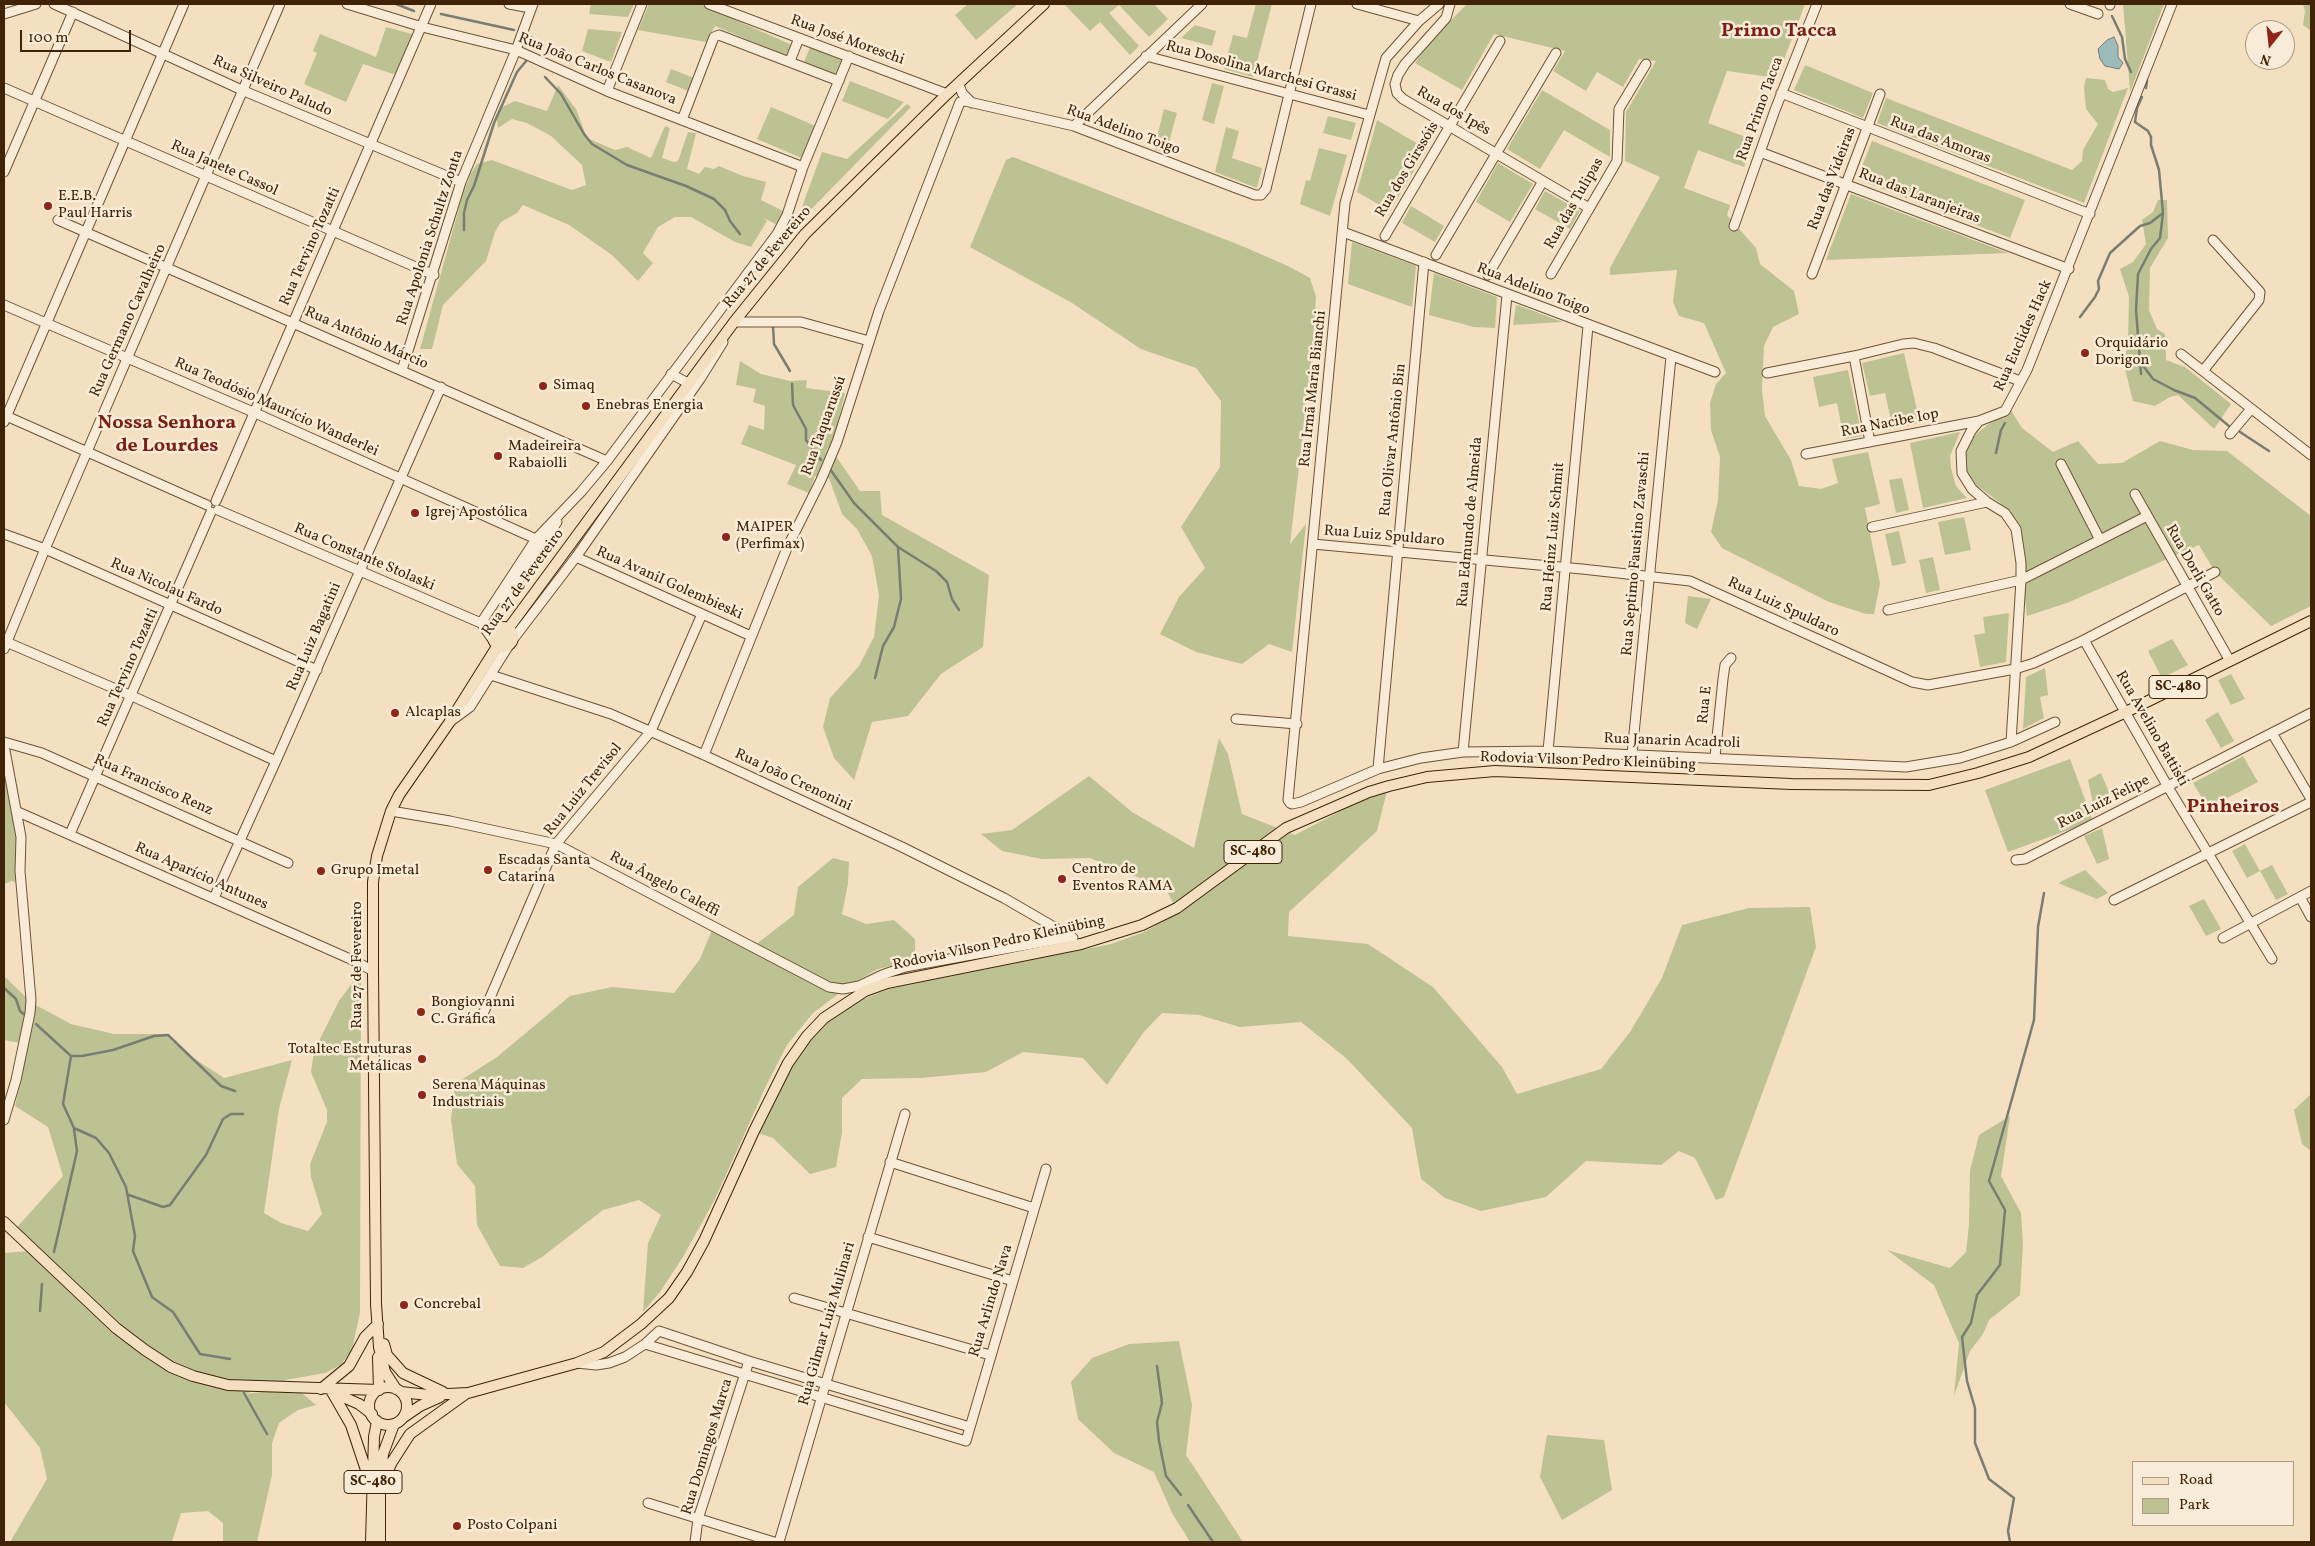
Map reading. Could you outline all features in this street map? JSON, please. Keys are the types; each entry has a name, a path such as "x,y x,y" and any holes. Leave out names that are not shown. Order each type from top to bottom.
{"main road":[{"name":"Rua 27 de Fevereiro","path":"379,1390 373,882 377,856 391,811 399,796 449,723 503,628 720,340 805,234 947,94 1044,4"},
{"name":"Rodovia Vilson Pedro Kleinübing","path":"398,1390 428,1395 468,1392 577,1364 604,1352 622,1339 669,1298 687,1272 704,1241 754,1130 788,1063 807,1036 824,1018 853,997 887,983 1109,937 1164,915 1286,828 1369,792 1427,777 1495,771 1791,784 1930,785 1978,773 2029,757 2126,712 2311,621"},
{"path":"495,643 503,647 510,644 513,636 503,628"},
{"path":"4,1222 116,1328 171,1367 193,1376 228,1385 379,1390 390,1387 398,1390 407,1404 404,1417 394,1424 382,1424 359,1404 321,1389"},
{"name":"Rua 27 de Fevereiro","path":"378,1324 379,1347 385,1372 398,1390"},
{"path":"321,1389 349,1366 365,1337 378,1324 387,1355 403,1374 430,1388 448,1394"},
{"path":"374,1418 371,1398 379,1390"},
{"path":"332,1392 351,1425 377,1488"},
{"path":"377,1488 410,1434 468,1392"},
{"name":"Rodovia Vilson Pedro Kleinübing","path":"404,1417 420,1406 448,1394"},
{"name":"SC-480","path":"374,1418 380,1542"},
{"name":"SC-480","path":"371,1542 383,1454 394,1424"}],"street":[{"path":"4,14 36,4"},
{"name":"Rua Silveiro Paludo","path":"54,4 244,91 461,182"},
{"path":"4,418 184,4"},
{"name":"Rua Germano Cavalheiro","path":"5,644 280,4"},
{"name":"Rua João Carlos Casanova","path":"347,4 422,27 516,50 607,91 803,167"},
{"name":"Rua Tervino Tozatti","path":"70,834 172,606 253,412 431,4"},
{"path":"509,4 532,6"},
{"path":"607,91 642,4"},
{"name":"Rua José Moreschi","path":"708,4 947,94"},
{"path":"1074,126 1202,4"},
{"path":"1290,96 1311,4"},
{"path":"1357,4 1419,21"},
{"name":"Rua Irmã Maria Bianchi","path":"1290,803 1288,800 1297,724 1345,203 1386,58 1419,21 1439,4"},
{"name":"Rua dos Ipês","path":"1450,4 1446,18 1405,64 1395,84 1397,93 1403,99 1589,208"},
{"name":"Rua Primo Tacca","path":"1734,226 1781,93 1817,4"},
{"path":"2070,4 2098,14"},
{"name":"Rua Euclides Hack","path":"1979,421 2005,411 2027,370 2172,4"},
{"name":"Rua Apolonia Schultz Zonta","path":"402,370 434,275 461,182 516,50 532,6"},
{"path":"4,172 73,12"},
{"path":"682,120 714,37 719,34 790,60 839,81"},
{"path":"790,60 800,38"},
{"name":"Rua dos Girssóis","path":"1385,236 1500,41"},
{"path":"1436,255 1556,54"},
{"path":"495,643 481,623 536,539 571,504 607,461 777,234 787,215 803,167 850,56"},
{"name":"Rua Dosolina Marchesi Grassi","path":"1146,56 1290,96 1369,115"},
{"name":"Rua das Tulipas","path":"1550,274 1617,161 1619,109 1646,64"},
{"path":"959,84 962,93 972,103"},
{"name":"Rua Janete Cassol","path":"4,88 434,275"},
{"name":"Rua das Amoras","path":"1781,93 2090,214"},
{"name":"Rua das Videiras","path":"1812,274 1880,94"},
{"name":"Rua Adelino Toigo","path":"960,102 1074,126 1236,188 1261,195 1266,189 1290,96"},
{"name":"Rua Taquarussú","path":"704,755 787,548 821,480 837,442 869,341 960,102"},
{"name":"Rua das Laranjeiras","path":"1760,152 2068,269"},
{"path":"1488,275 1543,181"},
{"name":"Rua Antônio Márcio","path":"58,220 607,461"},
{"name":"Rua Adelino Toigo","path":"1342,232 1714,372"},
{"path":"2203,371 2259,300 2260,292 2213,240"},
{"name":"Rua Olivar Antônio Bin","path":"1378,769 1396,551 1424,262"},
{"name":"Rua Edmundo de Almeida","path":"1463,752 1506,295"},
{"name":"Rua Teodósio Maurício Wanderlei","path":"4,305 253,412 536,539"},
{"path":"734,322 801,322 869,341"},
{"name":"Rua Heinz Luiz Schmit","path":"1548,751 1588,326"},
{"path":"449,723 470,707 510,644 576,556 720,350 725,342 720,340"},
{"path":"1767,373 1914,343 1934,348 2020,381"},
{"path":"2181,354 2311,455"},
{"path":"1854,356 1870,442"},
{"name":"Rua Septimo Faustino Zavaschi","path":"1632,754 1671,357"},
{"path":"671,374 688,384"},
{"name":"Rua Luiz Bagatini","path":"214,898 317,670 359,570 441,387"},
{"path":"2230,434 2251,409"},
{"name":"Rua Constante Stolaski","path":"4,418 481,623 503,628"},
{"path":"1979,421 1961,451 1962,473 1972,489 2005,513 2016,529 2021,563 2011,742"},
{"name":"Rua Nacibe Iop","path":"1806,454 1979,421"},
{"path":"2061,464 2100,540"},
{"name":"Rua Dorli Gatto","path":"2135,494 2230,661"},
{"path":"1872,527 1988,502"},
{"path":"497,600 506,594 517,582 571,504"},
{"path":"1888,610 2021,580 2147,516"},
{"name":"Rua Nicolau Fardo","path":"4,534 45,549 317,670"},
{"name":"Rua Luiz Spuldaro","path":"1314,544 1649,575 1690,581 1912,682 1928,685 2015,669 2034,663 2084,640 2215,572"},
{"name":"Rua AvaniI Golembieski","path":"576,556 751,636"},
{"name":"Rua Luiz Trevisol","path":"483,1014 556,844 651,731 702,614"},
{"name":"Rua Avelino Battisti","path":"2084,640 2168,787 2272,959"},
{"path":"5,644 132,696 276,761"},
{"name":"Rua E","path":"1715,757 1723,679 1726,665 1731,658"},
{"name":"Rua João Crenonini","path":"491,675 611,714 704,755 902,847 1004,898 1071,936 1081,944"},
{"name":"Rua Luiz Felipe","path":"2016,860 2025,858 2168,787 2311,713"},
{"path":"1236,719 1297,724"},
{"name":"Rua Janarin Acadroli","path":"1290,803 1301,802 1378,769 1421,758 1463,752 1548,751 1906,767 1960,758 2011,742 2055,722"},
{"path":"2114,900 2311,801 2272,733"},
{"path":"4,743 20,837 20,871 31,1000 16,1080 4,1120"},
{"name":"Rua Francisco Renz","path":"4,743 42,753 288,863"},
{"name":"Rua Aparício Antunes","path":"16,811 357,962 373,971"},
{"name":"Rua Ângelo Caleffi","path":"391,811 450,821 556,844 829,987 843,989 859,986 882,975 904,968 1071,936"},
{"path":"2223,938 2311,891"},
{"path":"2300,896 2311,916"},
{"name":"Rua Gilmar Luiz Mulinari","path":"779,1542 905,1114"},
{"path":"890,1162 1034,1208"},
{"name":"Rua Arlindo Nava","path":"822,1398 966,1441 1046,1169"},
{"path":"868,1237 1013,1281"},
{"path":"794,1298 990,1355"},
{"path":"577,1364 596,1365 609,1363 625,1357 645,1344 659,1331 749,1361 970,1427"},
{"path":"645,1344 822,1398"},
{"name":"Rua Domingos Marca","path":"695,1542 698,1519 749,1361"},
{"path":"648,1503 774,1542"}],"green space":[{"path":"591,4 634,4 628,17 589,14"},
{"path":"649,4 699,4 792,45 787,56 715,26 706,42 638,30"},
{"path":"968,4 1018,4 976,40 955,15"},
{"path":"1064,4 1154,4 1168,19 1149,37 1119,5 1109,13 1139,46 1130,55 1100,22 1090,31"},
{"path":"1256,4 1272,4 1253,77 1224,69 1233,35 1247,38"},
{"path":"1467,4 1805,4 1777,78 1727,71 1708,123 1754,140 1744,167 1698,150 1684,188 1730,205 1727,215 1756,248 1760,264 1794,291 1799,314 1773,327 1764,346 1762,390 1765,416 1791,460 1799,486 1821,489 1838,483 1832,459 1868,452 1880,504 1865,508 1880,583 1874,614 1866,614 1829,602 1722,548 1711,532 1718,500 1720,457 1711,430 1710,403 1716,384 1726,373 1704,323 1679,316 1673,302 1677,270 1610,275 1610,268 1660,177 1625,161 1626,112 1656,61 1639,59 1623,87 1597,72 1586,91 1553,71 1565,51 1494,34 1462,90 1415,63 1433,38"},
{"path":"2123,4 2164,4 2130,92 2124,15"},
{"path":"2303,4 2311,4 2311,31 2303,25 2305,11"},
{"path":"1195,25 1216,31 1212,46 1181,38"},
{"path":"386,27 412,34 396,75 363,64 346,102 304,84 317,53 313,51 320,34 376,57"},
{"path":"588,29 622,32 611,62 582,51"},
{"path":"810,47 846,62 839,77 804,62"},
{"path":"1805,65 1873,93 1863,118 1794,90"},
{"path":"671,69 694,78 688,91 666,82"},
{"path":"2086,78 2105,80 2108,89 2113,92 2128,88 2084,203 1877,123 1886,98 2072,170 2082,161 2083,150 2098,124 2086,109 2084,87"},
{"path":"850,81 904,102 888,119 842,101"},
{"path":"1212,83 1224,86 1214,124 1202,120"},
{"path":"558,85 576,109 587,138 615,150 627,147 651,158 665,126 670,128 662,158 674,162 678,161 688,132 696,133 687,169 699,174 705,167 714,169 719,166 743,176 766,182 761,200 785,212 777,225 762,217 767,221 751,247 735,242 691,217 675,217 658,227 643,253 653,263 638,281 612,255 569,225 523,205 517,213 501,222 495,232 486,261 443,305 432,349 420,349 462,197 471,173 477,164 492,160 572,190 586,185 582,165 551,136 527,123 512,119 498,128 497,119 500,108 515,101 547,111"},
{"path":"1542,90 1610,130 1610,157 1564,130 1540,169 1507,149"},
{"path":"907,104 911,107 795,226 822,152 847,159"},
{"path":"771,107 818,127 804,159 757,139"},
{"path":"1164,109 1177,113 1166,153 1154,149"},
{"path":"1328,116 1356,123 1351,140 1323,133"},
{"path":"1377,120 1427,149 1390,211 1357,192"},
{"path":"1226,127 1239,131 1232,158 1262,168 1257,188 1215,172"},
{"path":"1872,141 2025,200 2010,238 1857,179"},
{"path":"1319,148 1347,155 1330,216 1300,204 1306,180 1310,181"},
{"path":"1013,157 1242,246 1310,278 1316,297 1312,355 1290,544 1306,524 1292,652 1269,644 1242,664 1196,652 1160,634 1179,597 1205,568 1181,527 1220,467 1221,401 1196,368 1141,349 1072,303 970,247 1006,160"},
{"path":"1498,163 1533,184 1510,222 1476,202"},
{"path":"1545,191 1580,211 1570,229 1535,209"},
{"path":"1851,194 2008,253 1826,260"},
{"path":"2158,200 2167,200 2168,238 2150,268 2149,310 2157,329 2165,334 2166,360 2185,367 2231,404 2214,429 2178,395 2170,397 2155,406 2133,401 2124,365 2128,341 2129,297 2120,269 2133,262 2146,244 2142,220 2153,212"},
{"path":"1411,206 1444,226 1435,242 1402,223"},
{"path":"1352,242 1416,266 1412,307 1348,284"},
{"path":"1434,273 1497,297 1495,328 1474,327 1429,315"},
{"path":"1517,305 1563,322 1513,325"},
{"path":"1904,353 1920,423 1893,429 1885,393 1870,396 1862,363"},
{"path":"740,361 761,374 790,381 807,380 806,388 845,393 834,438 826,452 829,462 835,455 860,491 880,491 882,515 989,575 983,647 941,674 908,716 872,722 854,780 834,758 823,727 830,698 859,666 874,637 879,595 872,556 857,529 842,514 829,478 815,476 809,493 787,484 796,465 741,444 749,425 764,430 765,406 753,402 756,389 736,385"},
{"path":"1848,370 1862,436 1844,439 1837,403 1819,407 1813,377"},
{"path":"2009,407 2022,428 2053,452 2078,441 2098,464 2122,463 2160,441 2193,450 2227,451 2311,516 2311,606 2271,626 2215,572 2199,545 2067,603 2027,616 2018,528 2010,510 1976,485 1966,473 1963,455 1968,441"},
{"path":"1960,432 1950,456 1951,468 1956,486 1967,498 1923,508 1910,443"},
{"path":"1902,478 1909,510 1896,513 1889,480"},
{"path":"1964,517 1971,550 1945,555 1938,522"},
{"path":"1899,531 1906,563 1892,566 1885,534"},
{"path":"1933,557 1940,590 1926,593 1919,560"},
{"path":"1688,596 1711,599 1697,629 1685,623"},
{"path":"2009,613 2006,662 1980,667 1974,635 1985,633 1983,617"},
{"path":"2172,639 2188,665 2162,678 2148,651"},
{"path":"2045,668 2048,695 2040,697 2044,718 2023,729 2026,677"},
{"path":"2231,674 2245,699 2231,705 2218,680"},
{"path":"2218,712 2234,741 2221,748 2205,720"},
{"path":"1219,738 1228,754 1242,814 1295,835 1371,795 1387,791 1377,831 1289,912 1288,936 1368,944 1433,987 1502,1067 1517,1094 1601,1069 1630,1032 1662,978 1682,925 1749,908 1810,907 1816,947 1724,1197 1716,1200 1695,1158 1679,1151 1661,1165 1586,1161 1546,1197 1481,1211 1445,1198 1421,1179 1412,1128 1347,1059 1301,1022 1240,1027 1199,1015 1162,1013 1143,1033 1107,1085 1083,1058 1023,1052 986,1072 920,1078 862,1079 842,1098 842,1132 836,1167 810,1174 773,1138 758,1133 791,1067 805,1047 825,1024 851,1004 889,989 1111,944 1144,932 1179,913 1165,888 1090,858 1042,859 1002,851 981,834 1012,830 1089,776 1132,812 1194,848"},
{"path":"2243,756 2258,782 2208,808 2193,783"},
{"path":"2070,759 2093,821 2008,852 1985,790"},
{"path":"4,770 17,815 23,886 12,881 4,884"},
{"path":"2101,773 2113,802 2103,805 2095,814 2088,780"},
{"path":"2102,828 2109,859 2097,864 2084,836"},
{"path":"2245,844 2260,871 2247,878 2232,851"},
{"path":"833,858 849,862 848,884 842,914 866,924 894,920 915,939 915,960 878,969 853,983 813,1013 787,1045 766,1086 715,1199 683,1257 660,1292 643,1312 648,1243 661,1215 639,1200 603,1210 542,1257 523,1268 500,1266 477,1225 475,1186 457,1164 451,1120 455,1084 497,1057 570,996 612,987 674,993 700,959 712,930 750,949 794,915 798,887"},
{"path":"2272,865 2288,894 2276,900 2260,871"},
{"path":"2085,870 2108,893 2097,899 2058,883"},
{"path":"2204,899 2221,929 2206,936 2189,906"},
{"path":"361,971 360,1312 352,1350 341,1365 325,1373 286,1380 245,1394 296,1388 316,1405 298,1410 279,1423 272,1443 272,1475 257,1542 223,1542 223,1523 208,1511 181,1513 172,1542 10,1542 47,1479 40,1448 4,1402 4,1253 28,1251 10,1235 63,1176 48,1127 15,1106 21,1081 25,1044 4,1040 4,976 32,1003 71,1024 114,1034 164,1034 189,1055 224,1078 292,1060 279,1109 264,1213 281,1223 308,1231 322,1214 311,1177 310,1164 327,1122 327,1110 311,1072 314,1051 339,1001"},
{"path":"2311,1094 2311,1151 2302,1144 2294,1110"},
{"path":"2010,1116 2001,1176 2021,1213 2023,1245 2020,1295 1989,1320 1983,1334 1970,1351 1954,1396 1959,1343 1934,1285 1887,1250 1950,1268 1966,1252 1969,1225 1970,1171 1979,1135"},
{"path":"1179,1341 1192,1405 1186,1455 1243,1542 1190,1542 1172,1513 1154,1472 1114,1453 1078,1419 1071,1382 1092,1358 1129,1344"},
{"path":"1547,1435 1604,1440 1612,1490 1562,1520 1540,1477"}],"water":[{"path":"2114,37 2118,46 2118,57 2123,63 2119,69 2105,66 2100,59 2098,49 2107,40"}],"waterway":[{"path":"396,4 414,11"},
{"path":"441,14 514,30"},
{"path":"2112,16 2122,37 2125,59 2131,72"},
{"path":"531,37 538,44 540,51"},
{"path":"464,230 464,213 467,200 474,186 494,123 517,72 527,60"},
{"path":"545,77 561,94 584,134 592,144 627,165 686,186 714,199 725,210 730,221 740,234"},
{"path":"2146,88 2147,80"},
{"path":"2141,374 2136,310 2138,274 2151,249 2160,238 2163,213 2159,170 2151,145 2151,137 2148,131 2135,122 2137,108 2142,97"},
{"path":"2080,317 2099,289 2098,281 2110,253 2140,226 2150,223 2163,213"},
{"path":"773,326 774,344 790,371"},
{"path":"2141,363 2153,379 2195,398 2229,426"},
{"path":"792,384 793,405 806,429 806,440 821,460"},
{"path":"1996,453 2001,430 2005,423"},
{"path":"2240,432 2269,451"},
{"path":"830,469 854,503 898,547 936,571 947,582 952,599 959,610"},
{"path":"875,678 883,646 894,627 901,599 898,547"},
{"path":"2010,1542 2008,1531 2014,1498 1989,1479 1975,1443 1975,1408 1967,1381 1962,1337 1971,1323 1977,1295 2000,1265 2005,1210 1989,1181 2034,1020 2038,927 2044,893"},
{"path":"4,988 16,999 20,1011 26,1016"},
{"path":"36,1024 71,1056 63,1104 74,1128 96,1138 109,1153 126,1187 135,1236 133,1251 152,1297 173,1312 200,1354 230,1359"},
{"path":"72,1056 113,1050 154,1036 168,1035 221,1086 235,1091"},
{"path":"129,1195 163,1207 170,1205 206,1155 223,1119 231,1114 243,1114"},
{"path":"54,1252 77,1151 74,1129"},
{"path":"40,1311 42,1284"},
{"path":"1157,1366 1162,1403 1157,1422 1159,1441 1166,1476 1181,1495"},
{"path":"244,1393 267,1434"},
{"path":"1188,1505 1213,1542"}],"place":[{"name":"E.E.B. Paul Harris","path":"48,206"},
{"name":"Orquidário Dorigon","path":"2085,353"},
{"name":"Simaq","path":"543,386"},
{"name":"Enebras Energia","path":"586,406"},
{"name":"Madeireira Rabaiolli","path":"498,456"},
{"name":"Igrej Apostólica","path":"415,513"},
{"name":"MAIPER (Perfimax)","path":"726,537"},
{"name":"Alcaplas","path":"395,713"},
{"name":"Escadas Santa Catarina","path":"488,870"},
{"name":"Grupo Imetal","path":"321,871"},
{"name":"Centro de Eventos RAMA","path":"1062,879"},
{"name":"Bongiovanni C. Gráfica","path":"421,1012"},
{"name":"Totaltec Estruturas Metálicas","path":"422,1059"},
{"name":"Serena Máquinas Industriais","path":"422,1095"},
{"name":"Concrebal","path":"404,1305"},
{"name":"Posto Colpani","path":"457,1526"}],"district":[{"name":"Primo Tacca","path":"1779,32"},
{"name":"Nossa Senhora de Lourdes","path":"167,436"},
{"name":"Pinheiros","path":"2233,808"}]}
